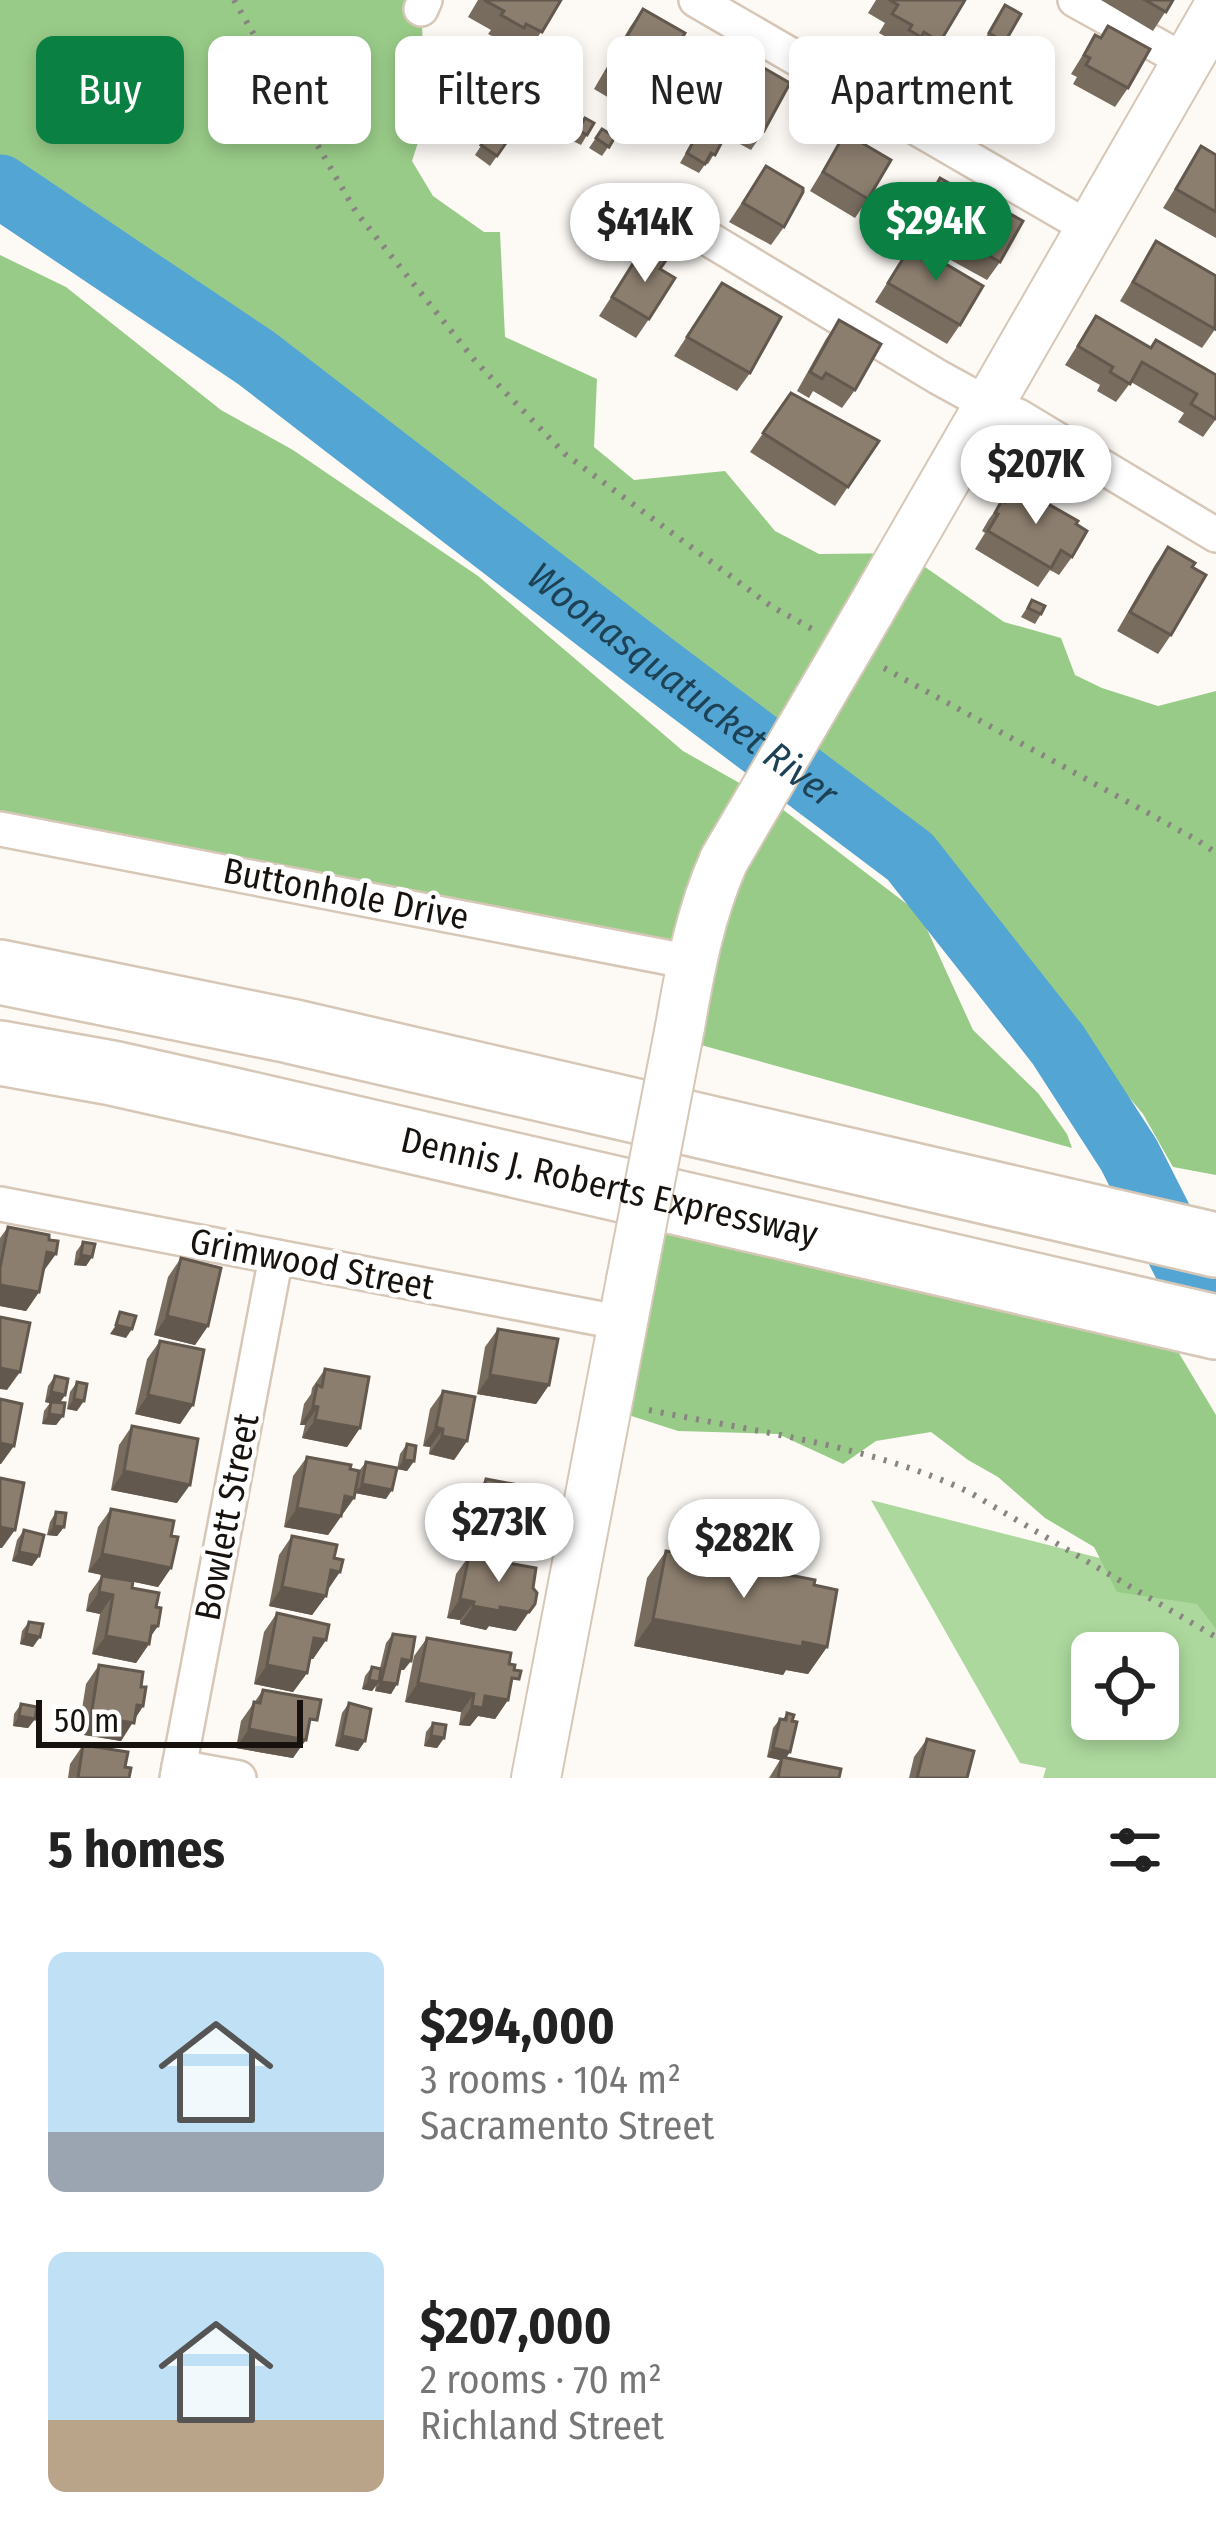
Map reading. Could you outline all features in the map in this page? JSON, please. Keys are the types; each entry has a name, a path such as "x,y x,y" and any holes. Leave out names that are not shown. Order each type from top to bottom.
{"highway":[{"path":"0,972 269,1027 1216,1245"},
{"name":"Dennis J. Roberts Expressway","path":"0,1053 237,1101 1216,1327"}],"main road":[{"path":"536,1778 704,908 724,860 1216,11"}],"street":[{"path":"696,0 1089,228"},
{"path":"1075,0 1187,62"},
{"path":"650,213 707,238 1216,535"},
{"name":"Buttonhole Drive","path":"0,829 692,962"},
{"name":"Grimwood Street","path":"0,1204 276,1257 627,1302"},
{"name":"Bowlett Street","path":"178,1772 276,1257"},
{"path":"178,1772 239,1778"}],"path":[{"path":"234,0 356,212 476,362 565,454 771,606 832,640"},
{"path":"872,662 1216,853"},
{"path":"610,1402 867,1454 930,1473 1216,1637"}],"green space":[{"path":"0,0 425,0 423,36 395,36 395,144 418,144 412,161 433,196 484,232 500,232 505,337 597,379 594,447 634,480 725,471 775,531 819,554 909,553 1004,622 1061,638 1075,675 1102,688 1158,706 1216,691 1216,1175 1173,1167 1143,1114 961,897 930,846 804,739 690,684 623,620 390,448 284,362 148,278 93,226 0,196"},
{"path":"0,255 66,287 221,410 293,450 478,576 683,751 773,802 920,914 973,1030 1038,1093 1072,1148 683,1040 675,970 0,841"},
{"path":"644,1209 1165,1330 1216,1415 1216,1629 1197,1604 1117,1592 1094,1547 1045,1518 998,1477 931,1432 876,1441 843,1464 778,1434 678,1431 616,1411"},
{"path":"871,1500 1202,1584 1216,1581 1216,1778 1043,1778 1046,1768 1020,1763"}],"building":[{"path":"484,0 561,0 542,32 526,24 524,28"},
{"path":"890,0 965,0 944,36 924,32 919,36 909,30 912,25 892,14 898,5"},
{"path":"1145,0 1173,0 1166,12"},
{"path":"1005,5 1021,14 1008,36 989,33"},
{"path":"643,9 685,33 683,36 627,36"},
{"path":"1108,26 1150,49 1128,88 1086,65 1090,58 1084,55 1095,35 1101,38"},
{"path":"765,69 789,85 765,129"},
{"path":"585,118 594,123 587,135 583,133"},
{"path":"602,129 611,144 609,147 596,138"},
{"path":"482,144 505,144 497,156"},
{"path":"692,144 721,144 705,164 687,153"},
{"path":"839,144 864,144 891,160 868,199 823,172"},
{"path":"1201,146 1216,155 1216,212 1176,189"},
{"path":"766,166 803,188 784,227 743,203"},
{"path":"940,178 961,190 955,200 967,206 974,194 1023,221 1000,262 951,234 958,222 946,215 941,223 922,211"},
{"path":"1156,241 1216,276 1215,329 1133,282"},
{"path":"912,244 983,286 960,325 888,283"},
{"path":"655,251 667,259 660,269 675,278 649,319 612,297 639,254 648,260"},
{"path":"722,283 781,317 750,373 687,337"},
{"path":"1096,316 1151,348 1156,340 1216,375 1216,419 1191,404 1197,394 1142,362 1130,384 1110,372 1113,367 1078,346"},
{"path":"839,320 881,344 855,390 826,373 822,379 810,372"},
{"path":"791,393 879,441 848,487 763,433"},
{"path":"1015,485 1087,531 1072,557 1061,550 1051,568 988,531 1002,500"},
{"path":"1168,547 1206,575 1171,635 1130,612"},
{"path":"1032,600 1045,606 1041,614 1028,608"},
{"path":"8,1227 58,1241 56,1254 47,1252 39,1292 0,1285"},
{"path":"83,1242 95,1244 92,1257 81,1255"},
{"path":"181,1258 221,1268 208,1326 167,1316"},
{"path":"120,1312 136,1316 132,1329 116,1325"},
{"path":"0,1317 30,1323 20,1372 0,1368"},
{"path":"498,1329 558,1339 549,1385 490,1375"},
{"path":"160,1341 204,1350 193,1405 148,1395"},
{"path":"325,1369 369,1377 360,1428 315,1420 317,1385 322,1387"},
{"path":"55,1376 68,1379 65,1395 51,1392"},
{"path":"77,1382 87,1384 84,1401 74,1399"},
{"path":"443,1391 475,1397 467,1441 442,1436 443,1429 436,1427"},
{"path":"0,1399 22,1404 14,1446 0,1443"},
{"path":"51,1402 65,1403 63,1416 49,1414"},
{"path":"132,1426 198,1439 190,1485 124,1471"},
{"path":"407,1444 416,1446 414,1461 404,1460"},
{"path":"307,1457 351,1465 350,1469 359,1471 354,1498 345,1496 341,1516 297,1508"},
{"path":"366,1462 397,1468 392,1490 362,1484"},
{"path":"0,1478 24,1483 15,1530 0,1527"},
{"path":"486,1479 555,1492 561,1498 546,1537 475,1523"},
{"path":"111,1509 174,1521 171,1536 178,1537 171,1568 102,1554"},
{"path":"56,1512 66,1513 64,1527 54,1526"},
{"path":"24,1530 44,1535 39,1556 19,1552"},
{"path":"292,1536 337,1545 334,1558 343,1560 340,1572 331,1570 326,1596 282,1587"},
{"path":"666,1551 815,1580 814,1585 837,1590 827,1647 803,1642 802,1647 653,1619"},
{"path":"469,1556 536,1568 533,1588 537,1593 529,1612 473,1606 474,1602 460,1599"},
{"path":"102,1576 133,1581 132,1588 159,1593 158,1626 152,1626 149,1644 106,1636 113,1595 99,1592"},
{"path":"277,1613 329,1625 326,1640 314,1638 307,1673 267,1665"},
{"path":"29,1622 43,1624 40,1637 26,1634"},
{"path":"393,1634 415,1637 411,1661 402,1659 397,1684 381,1682"},
{"path":"427,1638 511,1653 509,1664 521,1671 519,1679 512,1678 508,1700 485,1696 483,1708 472,1706 474,1694 418,1683"},
{"path":"99,1665 143,1672 143,1706 137,1705 134,1723 91,1716"},
{"path":"372,1667 381,1669 379,1682 369,1680"},
{"path":"263,1690 321,1700 317,1720 310,1719 306,1740 249,1729 254,1702 260,1703"},
{"path":"349,1703 371,1709 365,1741 342,1736"},
{"path":"21,1704 37,1707 35,1719 19,1716"},
{"path":"787,1713 797,1722 790,1752 773,1748 780,1719 786,1720"},
{"path":"433,1723 446,1725 444,1738 431,1736"},
{"path":"927,1739 974,1751 967,1778 917,1778"},
{"path":"83,1745 128,1752 129,1778 78,1778"},
{"path":"782,1757 841,1769 839,1778 778,1778"}],"waterway":[{"name":"Woonasquatucket River","path":"0,186 256,358 910,857 1058,1045 1129,1155 1216,1327"}]}
